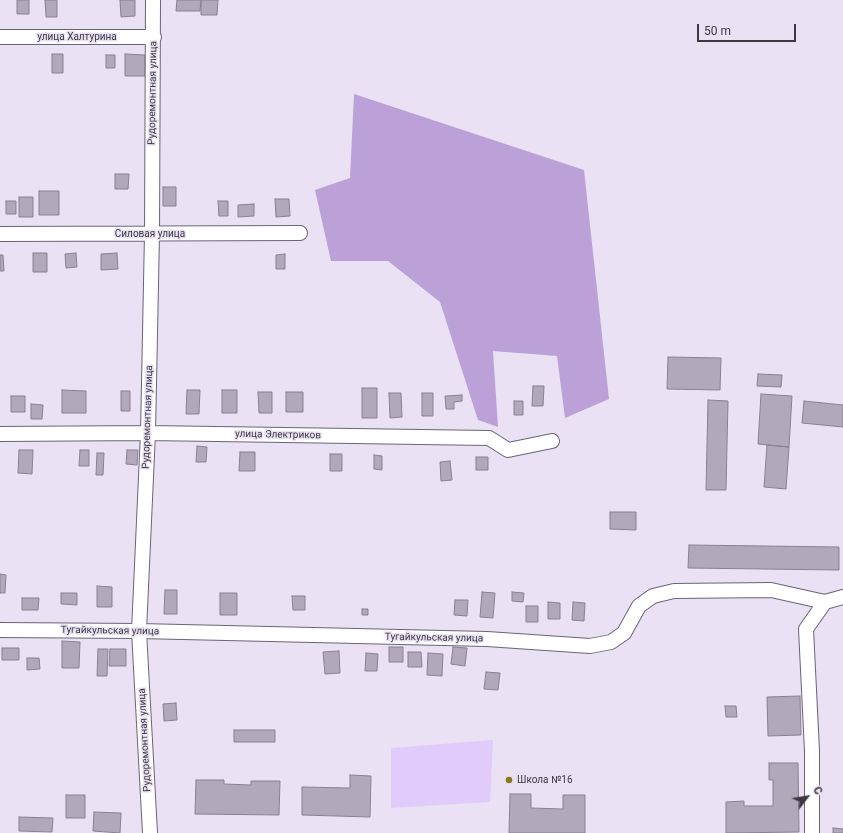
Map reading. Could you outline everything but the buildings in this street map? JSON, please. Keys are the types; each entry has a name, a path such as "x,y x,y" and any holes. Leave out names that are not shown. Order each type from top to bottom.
{"street":[{"name":"Рудоремонтная улица","path":"150,833 139,631 148,433 152,234 153,0"},
{"name":"улица Халтурина","path":"0,37 154,37"},
{"name":"Силовая улица","path":"0,234 300,233"},
{"name":"улица Электриков","path":"0,434 148,433 489,438 508,450 552,441"},
{"name":"Тугайкульская улица","path":"0,630 139,631 487,640 590,646 611,642 624,633 639,606 653,596 674,591 771,590 826,602 843,597"},
{"path":"812,833 812,750 806,629 826,602"}],"shaded area":[{"path":"354,94 584,170 609,399 565,418 557,356 493,351 498,427 478,420 440,302 388,261 331,261 315,190 350,178"},
{"path":"493,740 490,802 391,808 391,748"}],"place":[{"name":"Школа №16","path":"509,780"}]}
